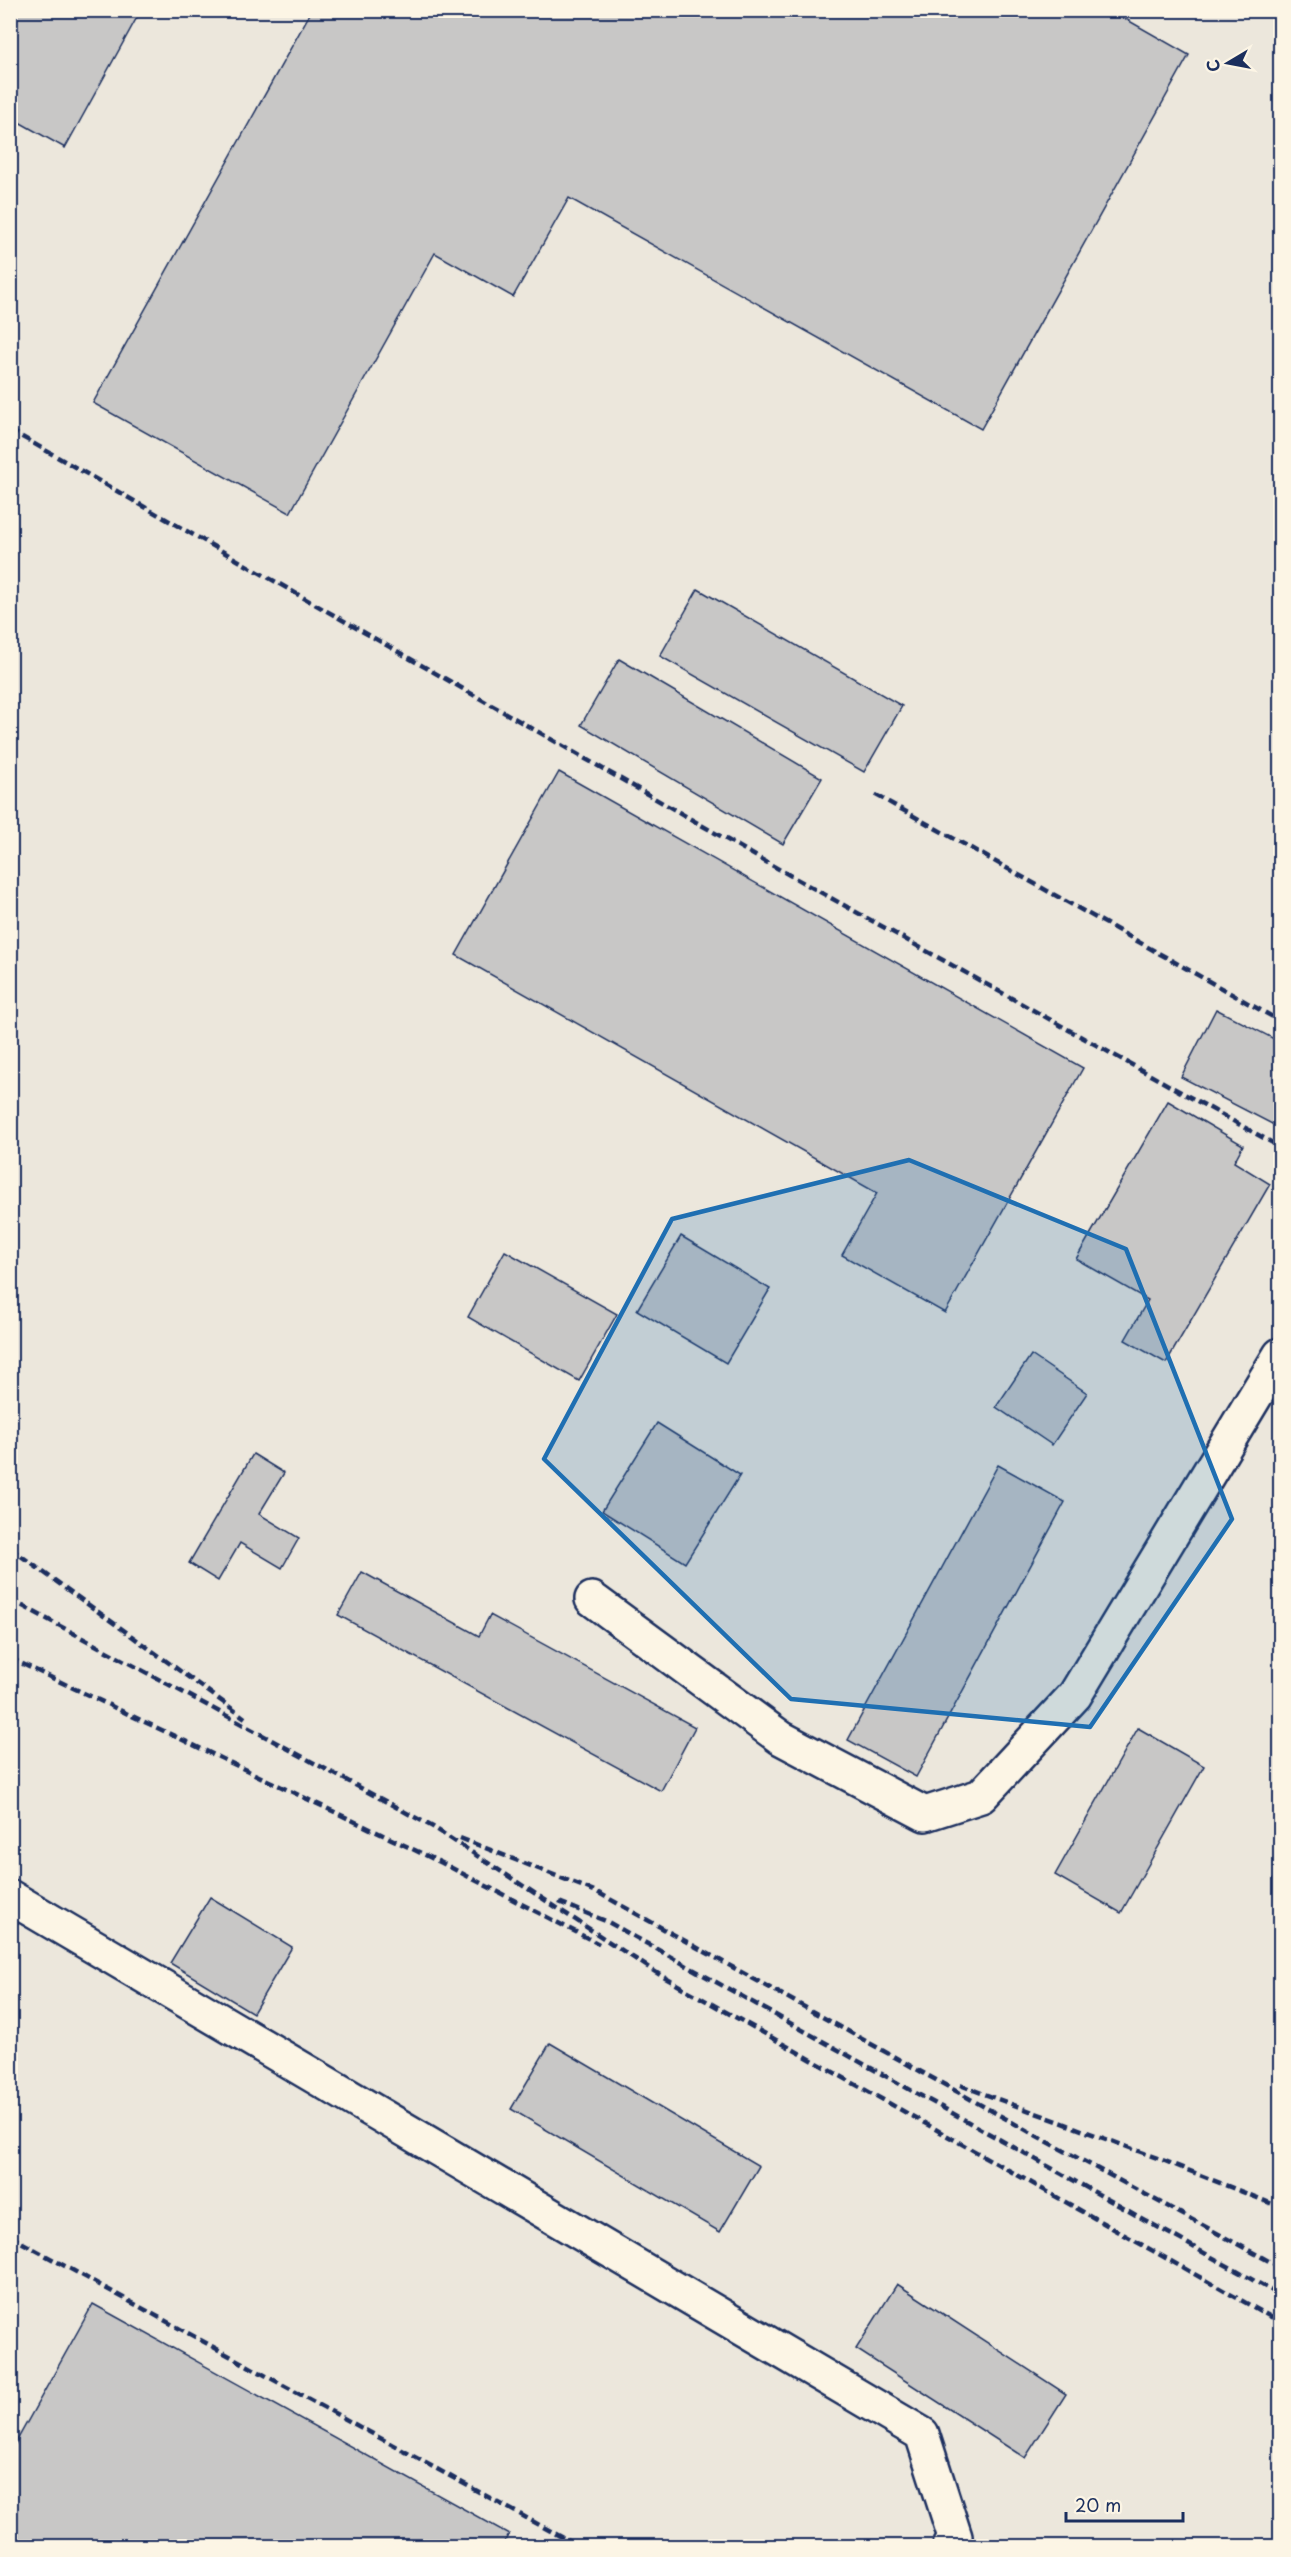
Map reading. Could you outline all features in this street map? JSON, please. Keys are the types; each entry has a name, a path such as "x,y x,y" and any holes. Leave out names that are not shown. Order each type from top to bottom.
{"lane":[{"path":"592,1599 781,1738 925,1815 981,1796 1075,1695 1281,1355"},
{"path":"10,1897 922,2434 955,2537 950,2547"}],"highlighted area":[{"path":"909,1160 1126,1249 1232,1519 1090,1727 791,1699 544,1459 672,1219"}],"shaded area":[{"path":"11,11 1280,11 1280,2546 11,2546"}],"building":[{"path":"16,10 141,10 65,148 10,117 10,20"},
{"path":"312,10 1110,10 1189,55 981,429 569,198 513,297 435,253 290,513 93,403"},
{"path":"698,589 902,706 864,772 660,656"},
{"path":"619,659 822,778 783,844 581,725"},
{"path":"559,772 1083,1068 945,1313 842,1255 877,1193 456,955"},
{"path":"1216,1009 1280,1042 1280,1112 1274,1125 1181,1077"},
{"path":"1168,1101 1243,1145 1234,1162 1270,1184 1166,1363 1125,1340 1148,1300 1076,1259"},
{"path":"681,1236 770,1289 726,1363 637,1310"},
{"path":"505,1251 617,1314 579,1381 468,1317"},
{"path":"1031,1355 1087,1393 1052,1445 996,1407"},
{"path":"657,1423 740,1475 685,1563 602,1511"},
{"path":"253,1454 284,1473 259,1514 299,1538 282,1568 240,1543 218,1581 189,1563"},
{"path":"998,1465 1065,1502 916,1777 848,1740"},
{"path":"362,1572 479,1636 490,1615 695,1727 661,1791 338,1615"},
{"path":"1138,1728 1204,1766 1121,1913 1055,1875"},
{"path":"210,1897 292,1947 253,2013 170,1963"},
{"path":"550,2043 759,2166 720,2232 511,2109"},
{"path":"897,2284 1066,2394 1025,2458 856,2349"},
{"path":"93,2304 509,2534 502,2546 10,2546 10,2453"}],"railway":[{"path":"10,430 766,862 1280,1147"},
{"path":"876,795 1280,1021"},
{"path":"10,1548 245,1718"},
{"path":"10,1599 433,1827 660,1975 1280,2322"},
{"path":"10,1658 442,1863 599,1944"},
{"path":"460,1838 597,1892 1037,2136 1280,2267"},
{"path":"559,1902 608,1922 1280,2295"},
{"path":"960,2085 1160,2159 1280,2207"},
{"path":"10,2236 578,2546"}]}
